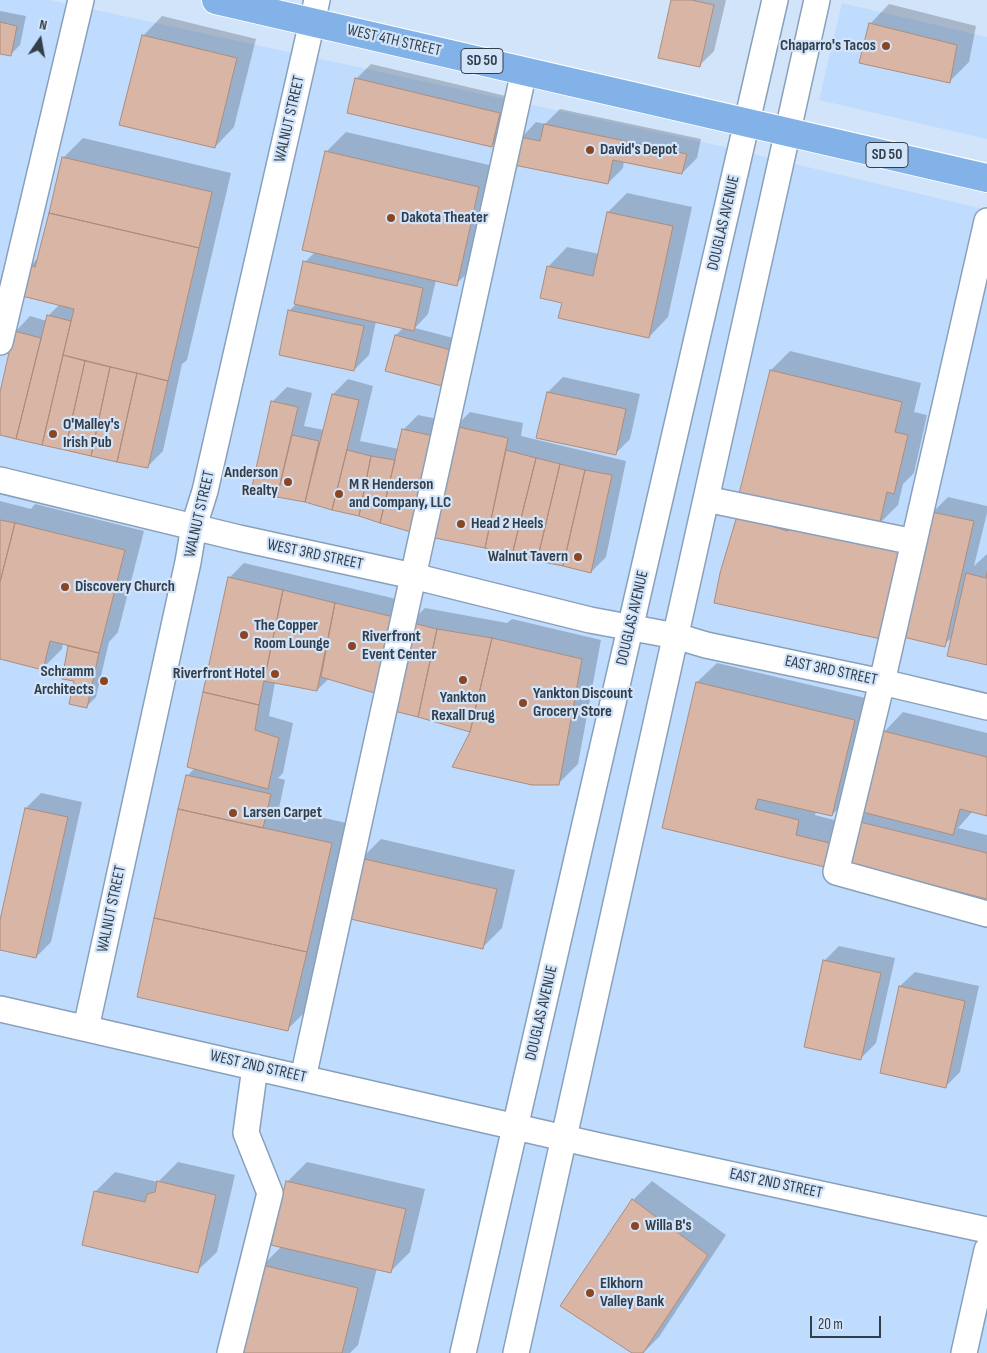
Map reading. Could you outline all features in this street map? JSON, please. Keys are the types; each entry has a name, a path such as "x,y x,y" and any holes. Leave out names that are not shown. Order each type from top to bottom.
{"highway":[{"name":"WEST 4TH STREET","path":"216,0 314,11 524,71 747,122"},
{"name":"SD 50","path":"747,122 987,178"}],"street":[{"path":"0,342 81,0"},
{"name":"DOUGLAS AVENUE","path":"463,1353 775,0"},
{"path":"516,1353 817,0"},
{"name":"WALNUT STREET","path":"86,1028 188,562 194,526 205,491 314,11"},
{"path":"303,1078 524,71"},
{"path":"987,221 882,682 836,872 987,914"},
{"name":"WEST 3RD STREET","path":"0,480 239,538 413,576 590,620 631,628"},
{"path":"706,498 914,542"},
{"name":"EAST 3RD STREET","path":"631,628 676,636 987,707"},
{"name":"WEST 2ND STREET","path":"0,1009 565,1137"},
{"path":"230,1353 270,1192 246,1134 255,1067"},
{"name":"EAST 2ND STREET","path":"565,1137 987,1230"},
{"path":"964,1353 987,1250"}],"shaded area":[{"path":"0,0 50,0 720,146 987,210 987,1353 0,1353"},
{"path":"842,3 987,37 987,139 819,100"}],"building":[{"path":"671,0 692,0 714,5 700,67 658,58"},
{"path":"0,22 17,26 11,56 0,54"},
{"path":"869,23 957,45 950,83 859,63"},
{"path":"142,35 237,58 215,148 119,125"},
{"path":"355,78 500,113 492,147 347,113"},
{"path":"544,124 687,154 682,174 613,160 608,184 514,165 520,137 540,141"},
{"name":"Dakota Theater","path":"325,151 479,187 457,286 302,250"},
{"path":"62,157 212,192 199,248 49,213"},
{"path":"607,212 673,226 649,338 558,318 562,303 540,298 547,266 593,276"},
{"path":"49,213 199,248 168,381 63,355 74,309 22,296 29,265 35,267"},
{"path":"303,261 423,288 414,331 294,304"},
{"path":"288,310 364,326 354,371 279,355"},
{"path":"47,315 71,321 42,445 16,439"},
{"path":"14,331 41,338 16,439 0,435 0,392"},
{"path":"395,335 451,350 442,386 385,371"},
{"path":"63,355 85,361 65,450 42,445"},
{"path":"85,361 110,367 91,456 65,450"},
{"path":"110,367 137,373 117,462 91,456"},
{"path":"770,370 902,402 895,432 908,435 894,494 887,492 879,526 738,498"},
{"path":"137,373 168,381 148,468 117,462"},
{"path":"547,392 626,409 616,455 536,438"},
{"path":"332,394 359,400 332,510 305,502"},
{"path":"271,401 298,407 277,497 251,491"},
{"path":"454,426 508,438 485,548 430,537"},
{"path":"402,429 438,437 411,532 380,523"},
{"path":"292,435 319,441 305,502 277,497"},
{"path":"347,450 371,456 359,516 332,510"},
{"path":"506,450 536,458 512,555 485,548"},
{"path":"371,456 395,460 380,523 359,516"},
{"path":"536,458 560,464 537,561 512,555"},
{"path":"560,464 585,470 563,566 537,561"},
{"path":"585,470 612,475 591,573 563,566"},
{"path":"932,512 974,521 945,647 903,637"},
{"path":"737,516 788,531 790,525 900,550 881,639 714,603 720,573"},
{"path":"0,520 15,523 0,582"},
{"path":"15,523 125,550 99,653 50,641 43,670 0,659 0,582"},
{"path":"987,572 987,665 947,656 966,573 986,578"},
{"name":"The Copper Room Lounge","path":"228,577 283,590 259,705 203,692"},
{"path":"283,590 335,603 317,691 264,681"},
{"path":"335,603 394,617 378,694 321,677"},
{"path":"409,622 437,629 418,717 390,710"},
{"path":"437,629 492,638 470,732 418,717"},
{"path":"492,638 582,659 559,785 532,785 452,767 470,732"},
{"path":"68,646 99,653 87,708 69,704 74,681 62,679"},
{"path":"696,682 855,720 832,816 758,799 755,809 799,820 796,835 834,844 829,868 662,828"},
{"path":"203,692 259,705 255,730 279,738 268,789 187,767"},
{"path":"883,731 987,757 987,816 960,809 953,835 862,812"},
{"path":"186,775 271,794 263,828 178,809"},
{"path":"25,808 68,817 36,958 0,950 0,920"},
{"path":"178,809 332,843 307,952 154,918"},
{"path":"856,821 987,853 987,899 846,863"},
{"path":"360,858 497,889 483,949 346,918"},
{"path":"154,918 307,952 288,1031 137,997"},
{"path":"823,960 881,973 861,1060 804,1047"},
{"path":"899,986 965,1001 946,1088 880,1073"},
{"path":"157,1181 216,1195 198,1273 82,1245 94,1191 145,1202 147,1194 155,1192"},
{"path":"286,1181 406,1209 391,1273 271,1245"},
{"path":"632,1199 708,1255 643,1353 632,1353 560,1306"},
{"path":"262,1265 358,1288 342,1353 241,1353"}],"place":[{"name":"Chaparro's Tacos","path":"886,46"},
{"name":"David's Depot","path":"590,150"},
{"name":"Dakota Theater","path":"391,218"},
{"name":"O'Malley's Irish Pub","path":"53,434"},
{"name":"Anderson Realty","path":"288,482"},
{"name":"M R Henderson and Company, LLC","path":"339,494"},
{"name":"Head 2 Heels","path":"461,524"},
{"name":"Walnut Tavern","path":"578,557"},
{"name":"Discovery Church","path":"65,587"},
{"name":"The Copper Room Lounge","path":"244,635"},
{"name":"Riverfront Event Center","path":"352,646"},
{"name":"Riverfront Hotel","path":"275,674"},
{"name":"Yankton Rexall Drug","path":"463,680"},
{"name":"Schramm Architects","path":"104,681"},
{"name":"Yankton Discount Grocery Store","path":"523,703"},
{"name":"Larsen Carpet","path":"233,813"},
{"name":"Willa B's","path":"635,1226"},
{"name":"Elkhorn Valley Bank","path":"590,1293"}]}
